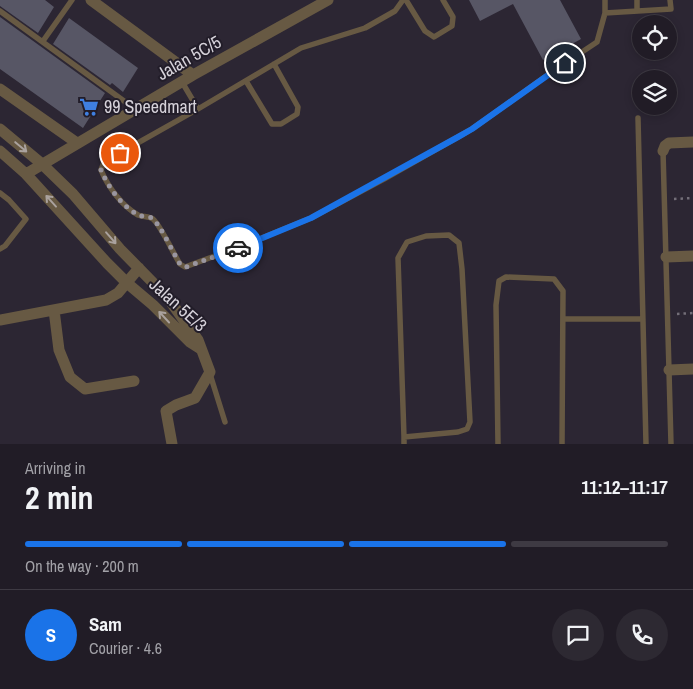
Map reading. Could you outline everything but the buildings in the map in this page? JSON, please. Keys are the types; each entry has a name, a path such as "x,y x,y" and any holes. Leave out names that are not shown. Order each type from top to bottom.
{"street":[{"path":"96,3 111,0"},
{"name":"Jalan 5C/5","path":"42,164 193,75 328,0"},
{"path":"96,3 193,75"},
{"path":"0,89 76,143"},
{"name":"Jalan 5E/3","path":"0,129 42,164 73,194 168,298 191,328 200,348"},
{"path":"663,151 669,143 693,142"},
{"name":"Jalan 5E/3","path":"0,151 26,174 127,283 153,305 190,342 200,348"},
{"path":"26,174 42,164"},
{"path":"666,257 693,256"},
{"path":"0,320 106,300 118,292 139,268"},
{"path":"54,310 59,350 70,377 85,389 134,381"},
{"path":"172,444 166,411 195,398 210,372 200,348"},
{"path":"669,370 693,369"}],"lane":[{"path":"43,42 72,0"},
{"path":"443,0 453,17 452,26 434,37 425,31 404,0 395,11 364,28 301,48 104,162 101,170 106,183 128,207 140,216 153,218 180,264 186,267 311,218 472,129 597,42 605,12 605,0"},
{"path":"637,0 637,11"},
{"path":"605,12 671,9 670,0"},
{"path":"0,11 135,109"},
{"path":"246,81 272,124 281,124 297,114 298,107 274,64"},
{"path":"182,82 198,109"},
{"path":"638,118 646,444"},
{"path":"663,151 671,444"},
{"path":"0,193 10,200 26,219 5,246 0,249"},
{"path":"449,235 460,243 470,422 467,428 458,432 404,441 398,258 407,242 426,236 449,235"},
{"path":"498,444 496,305 499,281 506,277 554,280 563,291 562,444"},
{"path":"563,319 643,319"},
{"path":"210,372 224,422"}],"path":[{"path":"664,199 693,198"},
{"path":"668,315 693,313"}],"way so far":[{"path":"120,153 104,162 101,170 106,183 128,207 140,216 153,218 180,264 186,267 238,248"}],"place":[{"name":"99 Speedmart","path":"89,107"}],"route":[{"path":"238,248 311,218 384,179 472,129 565,63"}]}
